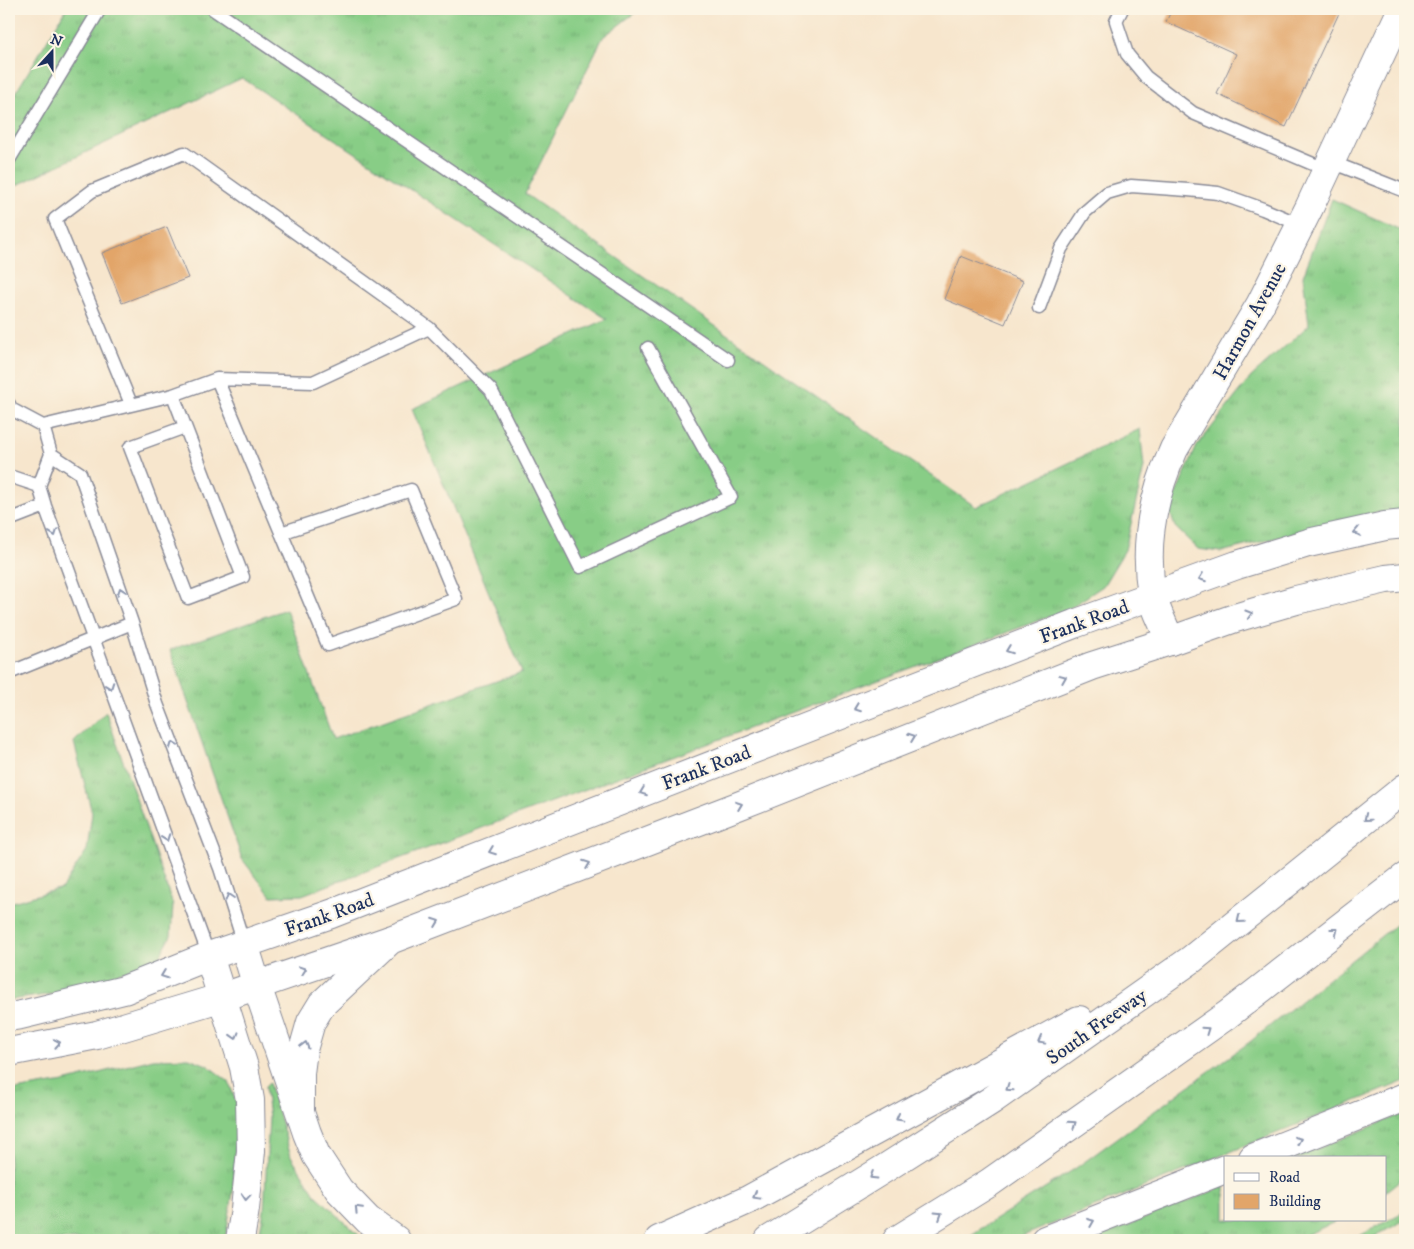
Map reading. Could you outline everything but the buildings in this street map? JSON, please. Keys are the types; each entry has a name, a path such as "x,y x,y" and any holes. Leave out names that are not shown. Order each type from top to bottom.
{"main road":[{"name":"Harmon Avenue","path":"1170,641 1153,596 1149,539 1152,511 1166,467 1174,448 1260,305 1301,225 1402,9"},
{"name":"Frank Road","path":"9,1017 124,990 209,956 331,914 1056,631 1237,565 1308,543 1385,526 1405,524"},
{"path":"9,1052 97,1035 257,986 390,940 738,806 1092,666 1235,618 1296,600 1386,579 1405,577"},
{"name":"South Freeway","path":"769,1240 992,1100 1192,959 1405,788"},
{"path":"897,1240 989,1183 1228,1015 1405,877"},
{"path":"300,1110 300,1073 303,1050 311,1022 322,1004 390,940"},
{"path":"244,944 316,1155 339,1190 368,1220 396,1240"},
{"path":"209,956 244,1068 250,1100 251,1151 240,1240"},
{"path":"659,1240 748,1200 1192,959"},
{"path":"1258,1156 1405,1097"},
{"path":"1045,1240 1224,1169"}],"lane":[{"path":"9,160 100,9"},
{"path":"214,9 728,360"},
{"path":"1122,9 1116,21 1127,54 1146,77 1194,113 1329,166 1405,191"},
{"path":"131,404 55,219 92,191 184,153 429,328 491,390 580,566 731,497 648,348"},
{"path":"1039,308 1061,249 1085,212 1107,194 1115,191 1131,186 1218,193 1301,225"},
{"path":"10,408 43,426 173,395 217,379 313,382 429,328"},
{"path":"217,379 281,533 328,645 456,599 411,490 281,533"},
{"path":"173,395 243,577 188,598 130,447 185,427"},
{"path":"43,426 51,454 38,486 209,956"},
{"path":"51,454 80,473 132,623 157,704 220,868 244,944"},
{"path":"9,476 38,486"},
{"path":"9,520 45,506"},
{"path":"9,674 132,623"}],"green space":[{"path":"66,9 640,9 603,37 525,194 976,507 1140,429 1144,467 1125,550 1103,586 1067,610 302,895 271,896 242,859 170,650 286,609 333,739 522,672 412,409 607,319 242,78 9,189 9,104"},
{"path":"1332,199 1405,232 1405,511 1374,513 1221,552 1198,549 1175,527 1169,509 1197,446 1251,377 1309,325 1303,276"},
{"path":"106,712 173,905 171,935 159,958 68,992 9,1000 9,903 62,888 87,850 92,813 74,742"},
{"path":"1405,917 1405,1081 1013,1240 963,1240 1076,1168 1251,1041"},
{"path":"189,1058 207,1065 229,1082 237,1105 233,1192 225,1240 9,1240 9,1091 64,1082 153,1059"},
{"path":"269,1083 291,1156 315,1194 364,1240 258,1240 264,1211 269,1117 265,1087"},
{"path":"1405,1113 1405,1176 1386,1191 1386,1156 1299,1156"},
{"path":"1224,1186 1224,1222 1335,1222 1295,1240 1091,1240"},
{"path":"1405,1211 1405,1220 1368,1240 1352,1240 1386,1222"}]}
